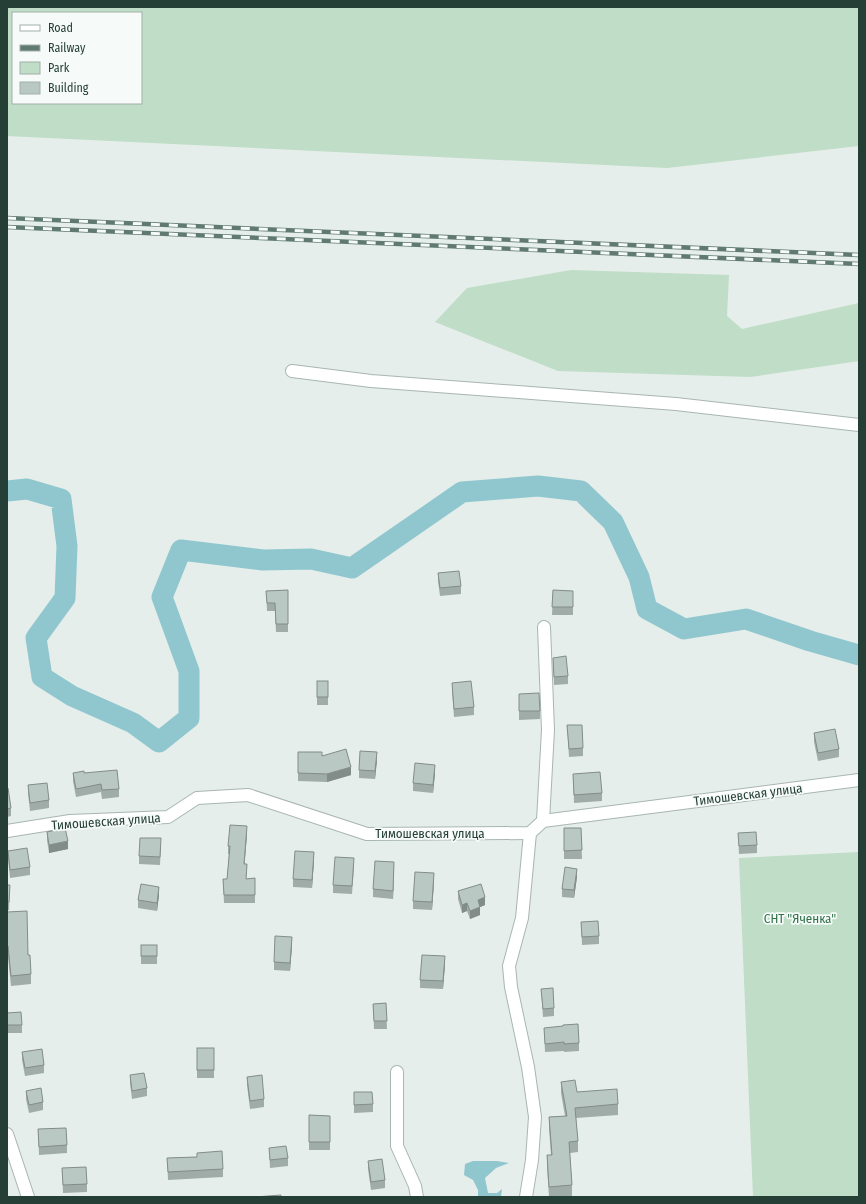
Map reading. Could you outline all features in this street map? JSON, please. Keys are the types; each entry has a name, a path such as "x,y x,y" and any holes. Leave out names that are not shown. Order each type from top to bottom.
{"street":[{"path":"292,371 371,380 676,404 859,425"},
{"path":"526,1197 532,1160 534,1117 528,1067 511,987 509,966 522,918 530,833 543,821 548,730 544,626"},
{"name":"Тимошевская улица","path":"543,821 859,780"},
{"name":"Тимошевская улица","path":"7,831 70,821 168,817 197,798 248,795 367,834 530,833"},
{"path":"396,1072 397,1146 415,1186 417,1197"},
{"path":"7,1134 28,1197"}],"green space":[{"path":"7,7 859,7 859,146 667,168 7,136"},
{"path":"571,270 729,275 727,316 742,329 859,303 859,361 751,377 558,371 435,322 467,288"},
{"name":"СНТ \"Яченка\"","path":"859,852 859,1197 753,1197 739,858"}],"water":[{"path":"473,1161 497,1161 509,1163 496,1168 485,1178 488,1193 497,1193 502,1189 501,1197 478,1197 478,1190 473,1180 464,1175 465,1164"}],"building":[{"path":"459,571 461,586 440,588 438,573"},
{"path":"288,590 288,624 276,624 275,603 267,603 266,591"},
{"path":"553,590 573,591 573,607 552,607"},
{"path":"566,656 568,676 554,677 553,658"},
{"path":"317,681 328,681 328,697 317,697"},
{"path":"471,681 474,707 454,709 452,683"},
{"path":"539,693 540,711 519,711 519,694"},
{"path":"567,725 582,725 583,748 569,749"},
{"path":"835,729 839,749 818,753 814,733"},
{"path":"346,749 351,767 327,774 298,773 298,752 322,752 322,756"},
{"path":"360,751 377,752 375,771 359,770"},
{"path":"415,763 435,765 433,785 413,783"},
{"path":"117,770 119,789 102,790 101,784 76,789 73,773 84,771 84,773"},
{"path":"600,772 602,793 574,795 573,774"},
{"path":"47,783 49,800 30,803 28,785"},
{"path":"7,788 11,808 7,809"},
{"path":"230,825 247,826 244,864 247,864 246,879 255,878 255,895 224,895 223,879 227,879"},
{"path":"65,828 68,841 49,845 47,832"},
{"path":"564,828 581,828 582,850 564,851"},
{"path":"756,832 757,845 739,846 738,833"},
{"path":"140,838 161,838 160,857 139,856"},
{"path":"27,848 30,867 10,870 8,851"},
{"path":"295,851 314,852 312,880 293,879"},
{"path":"335,857 354,858 352,886 333,885"},
{"path":"375,861 394,862 393,891 373,889"},
{"path":"565,867 577,869 574,890 562,889"},
{"path":"415,872 434,873 432,902 413,901"},
{"path":"141,884 159,887 157,903 138,900"},
{"path":"481,884 485,897 478,900 480,907 470,911 467,903 462,905 458,891"},
{"path":"7,885 10,885 9,902 7,902"},
{"path":"27,911 28,955 30,955 31,974 11,976 7,946 7,912"},
{"path":"598,921 599,936 582,937 581,922"},
{"path":"275,936 292,937 290,963 274,962"},
{"path":"141,945 157,945 157,956 141,956"},
{"path":"422,955 445,956 443,981 420,980"},
{"path":"553,988 554,1008 543,1009 541,989"},
{"path":"386,1003 387,1021 374,1021 373,1004"},
{"path":"21,1012 22,1025 7,1025 7,1013"},
{"path":"578,1024 579,1043 564,1044 564,1042 545,1044 544,1028"},
{"path":"197,1048 214,1048 214,1070 197,1070"},
{"path":"42,1049 44,1065 25,1068 22,1052"},
{"path":"144,1073 147,1088 132,1091 130,1075"},
{"path":"262,1075 264,1099 250,1101 247,1077"},
{"path":"575,1080 577,1092 617,1089 618,1104 575,1108 578,1141 569,1142 572,1185 549,1187 547,1155 552,1155 549,1117 567,1116 561,1082"},
{"path":"41,1088 43,1102 29,1105 26,1091"},
{"path":"354,1092 372,1092 373,1104 354,1105"},
{"path":"309,1115 330,1116 330,1142 309,1142"},
{"path":"66,1128 67,1145 39,1147 38,1129"},
{"path":"286,1146 288,1158 270,1160 269,1148"},
{"path":"222,1151 223,1169 168,1172 167,1158 197,1157 197,1153"},
{"path":"382,1159 385,1180 371,1182 368,1161"},
{"path":"86,1167 87,1184 63,1185 62,1168"},
{"path":"281,1195 281,1197 255,1197"}],"waterway":[{"path":"7,491 27,489 61,499 67,546 65,598 36,638 42,677 72,696 133,723 159,742 189,718 189,671 162,597 181,550 263,560 311,559 352,568 462,492 538,486 581,491 613,522 639,577 647,609 684,629 746,619 810,641 859,655"}],"railway":[{"path":"7,218 859,255"},
{"path":"7,227 859,264"}]}
